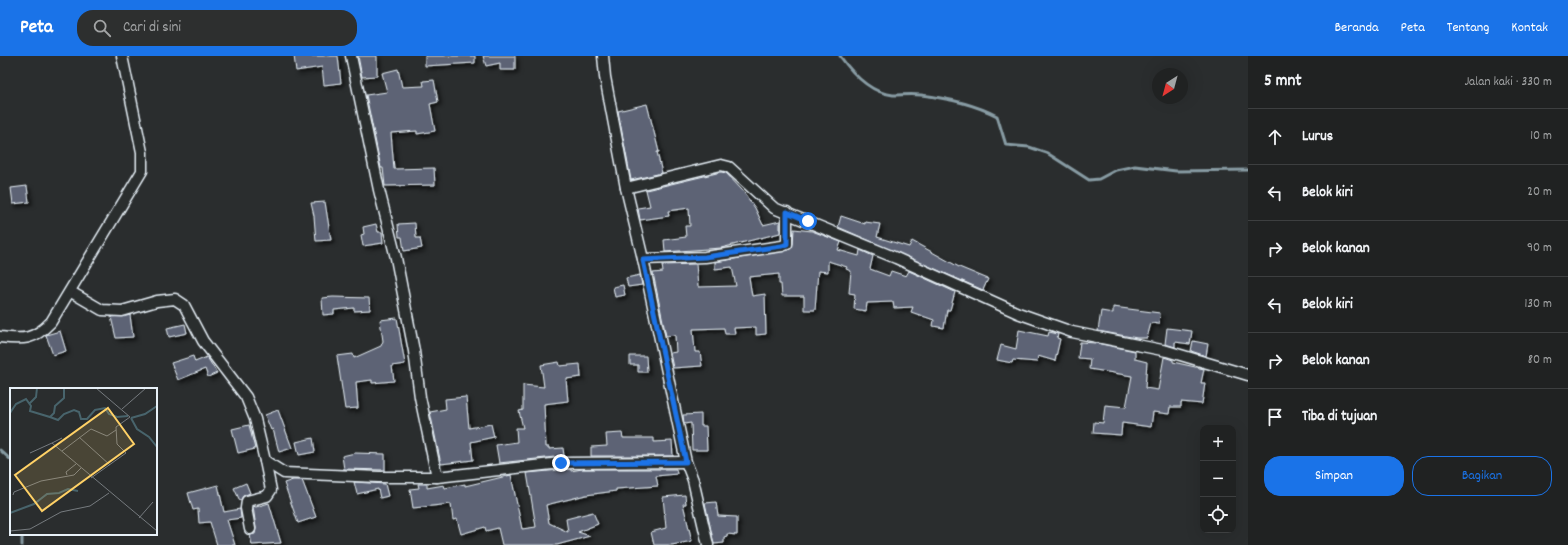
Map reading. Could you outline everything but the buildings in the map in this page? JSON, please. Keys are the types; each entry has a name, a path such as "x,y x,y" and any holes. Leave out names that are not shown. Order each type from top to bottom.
{"street":[{"path":"0,336 25,339 43,331 51,322 71,292 144,168 122,56"},
{"path":"351,56 379,190 396,258 414,351 420,397 437,477"},
{"path":"603,56 605,77 626,188 643,260 686,462 693,480 708,545"},
{"path":"626,188 721,165 730,168 774,208 787,212 962,287 1018,313 1085,335 1167,351 1248,375"},
{"path":"643,260 705,257 782,246 787,244 787,212"},
{"path":"71,292 102,310 122,311 157,301 175,299 184,306 203,341 246,397 251,406 271,490 267,496 247,501 246,508 250,528"},
{"path":"265,461 284,473 348,477 437,477 561,463 686,462"}],"waterway":[{"path":"840,56 856,75 877,90 893,95 921,95 950,100 979,108 997,116 1006,145 1029,147 1047,153 1089,180 1099,179 1116,170 1135,166 1176,171 1248,170"},
{"path":"0,450 10,459"},
{"path":"22,535 22,545"}],"route":[{"path":"561,463 686,462 643,260 705,257 782,246 787,244 788,241 787,212 808,221"}]}
